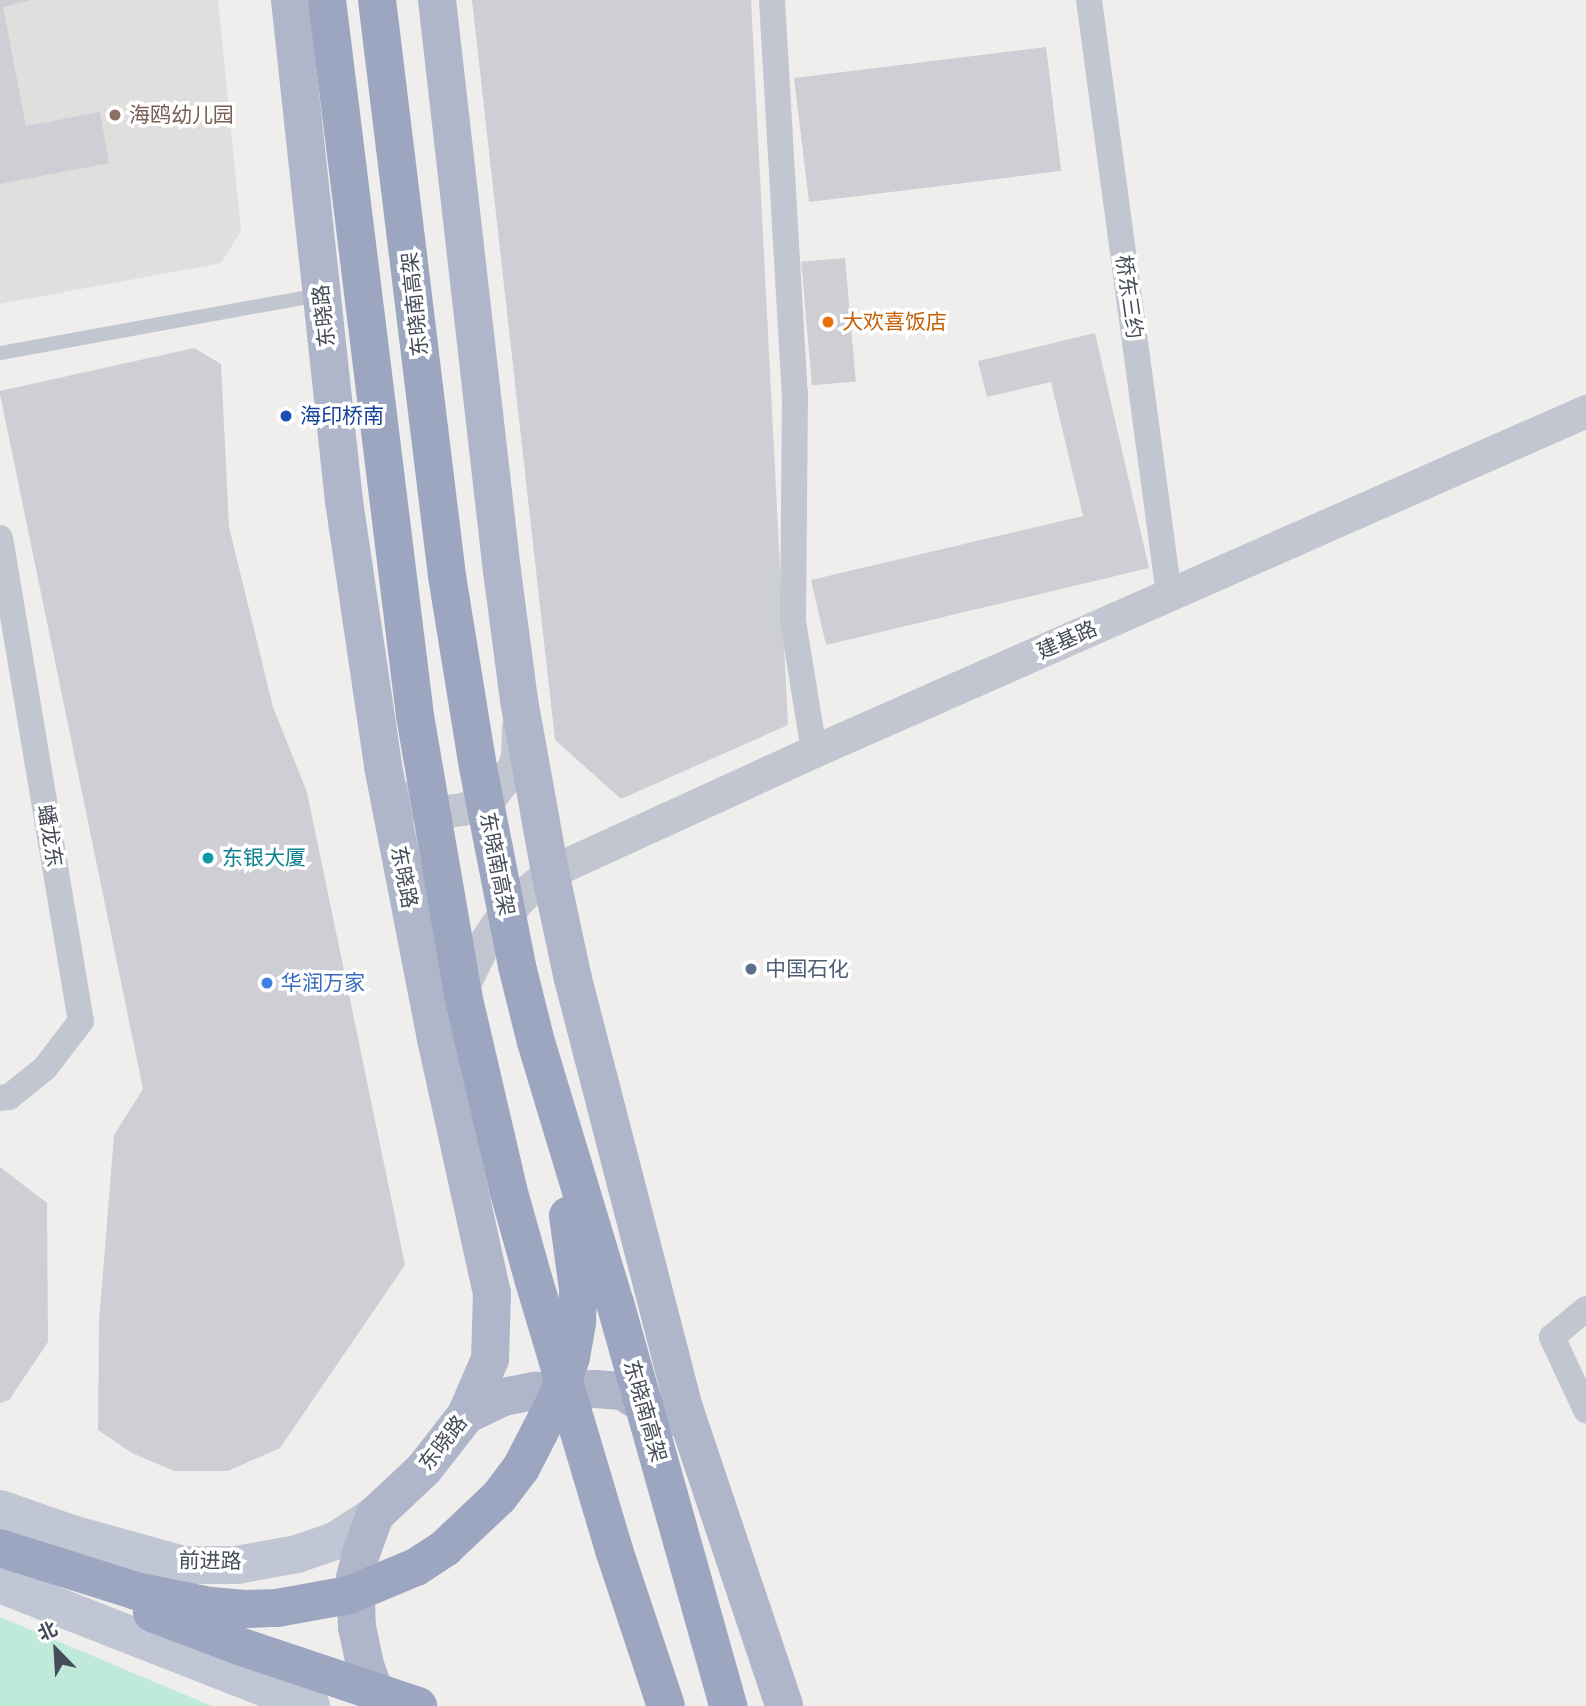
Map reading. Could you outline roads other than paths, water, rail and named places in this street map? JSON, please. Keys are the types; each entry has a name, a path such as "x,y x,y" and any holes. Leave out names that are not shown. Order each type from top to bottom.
{"highway":[{"path":"327,0 415,716 463,995 508,1189 533,1278 614,1550 666,1706"},
{"name":"东晓南高架","path":"377,0 442,538 464,686 509,928 536,1042 615,1303 728,1706"},
{"path":"0,1548 136,1591 210,1606 277,1608 349,1595 379,1584 416,1567 472,1524 521,1468 538,1437 572,1357 577,1322 575,1256 536,1042"},
{"path":"0,1554 239,1647 418,1706"}],"main road":[{"name":"东晓路","path":"290,0 344,500 383,766 436,1039 492,1293 490,1359 466,1415 424,1469 375,1515 355,1578 357,1627 365,1665 380,1706"},
{"path":"437,0 474,345 519,699 550,872 573,979 684,1409 784,1706"},
{"path":"466,1415 503,1397 535,1391 623,1391 668,1421 700,1456"},
{"name":"前进路","path":"0,1509 72,1534 184,1565 237,1565 297,1554 335,1541 375,1515"},
{"path":"0,1584 311,1706"}],"street":[{"path":"772,0 795,393 793,621 814,751"},
{"name":"桥东三约","path":"1089,0 1169,595"},
{"name":"建基路","path":"436,1039 482,946 523,894 550,872 814,751 1586,411"},
{"name":"蟠龙东","path":"0,538 81,1021 45,1068 9,1097 0,1098"},
{"path":"383,766 400,790 423,808 449,811 479,804 498,791 513,769 517,756 519,699"},
{"path":"1586,1309 1552,1336 1586,1410"}],"lane":[{"path":"0,353 322,295"}],"place":[{"name":"海鸥幼儿园","path":"115,115"},
{"name":"大欢喜饭店","path":"828,322"},
{"name":"海印桥南","path":"286,416"},
{"name":"东银大厦","path":"208,858"},
{"name":"中国石化","path":"751,969"},
{"name":"华润万家","path":"267,983"}]}
